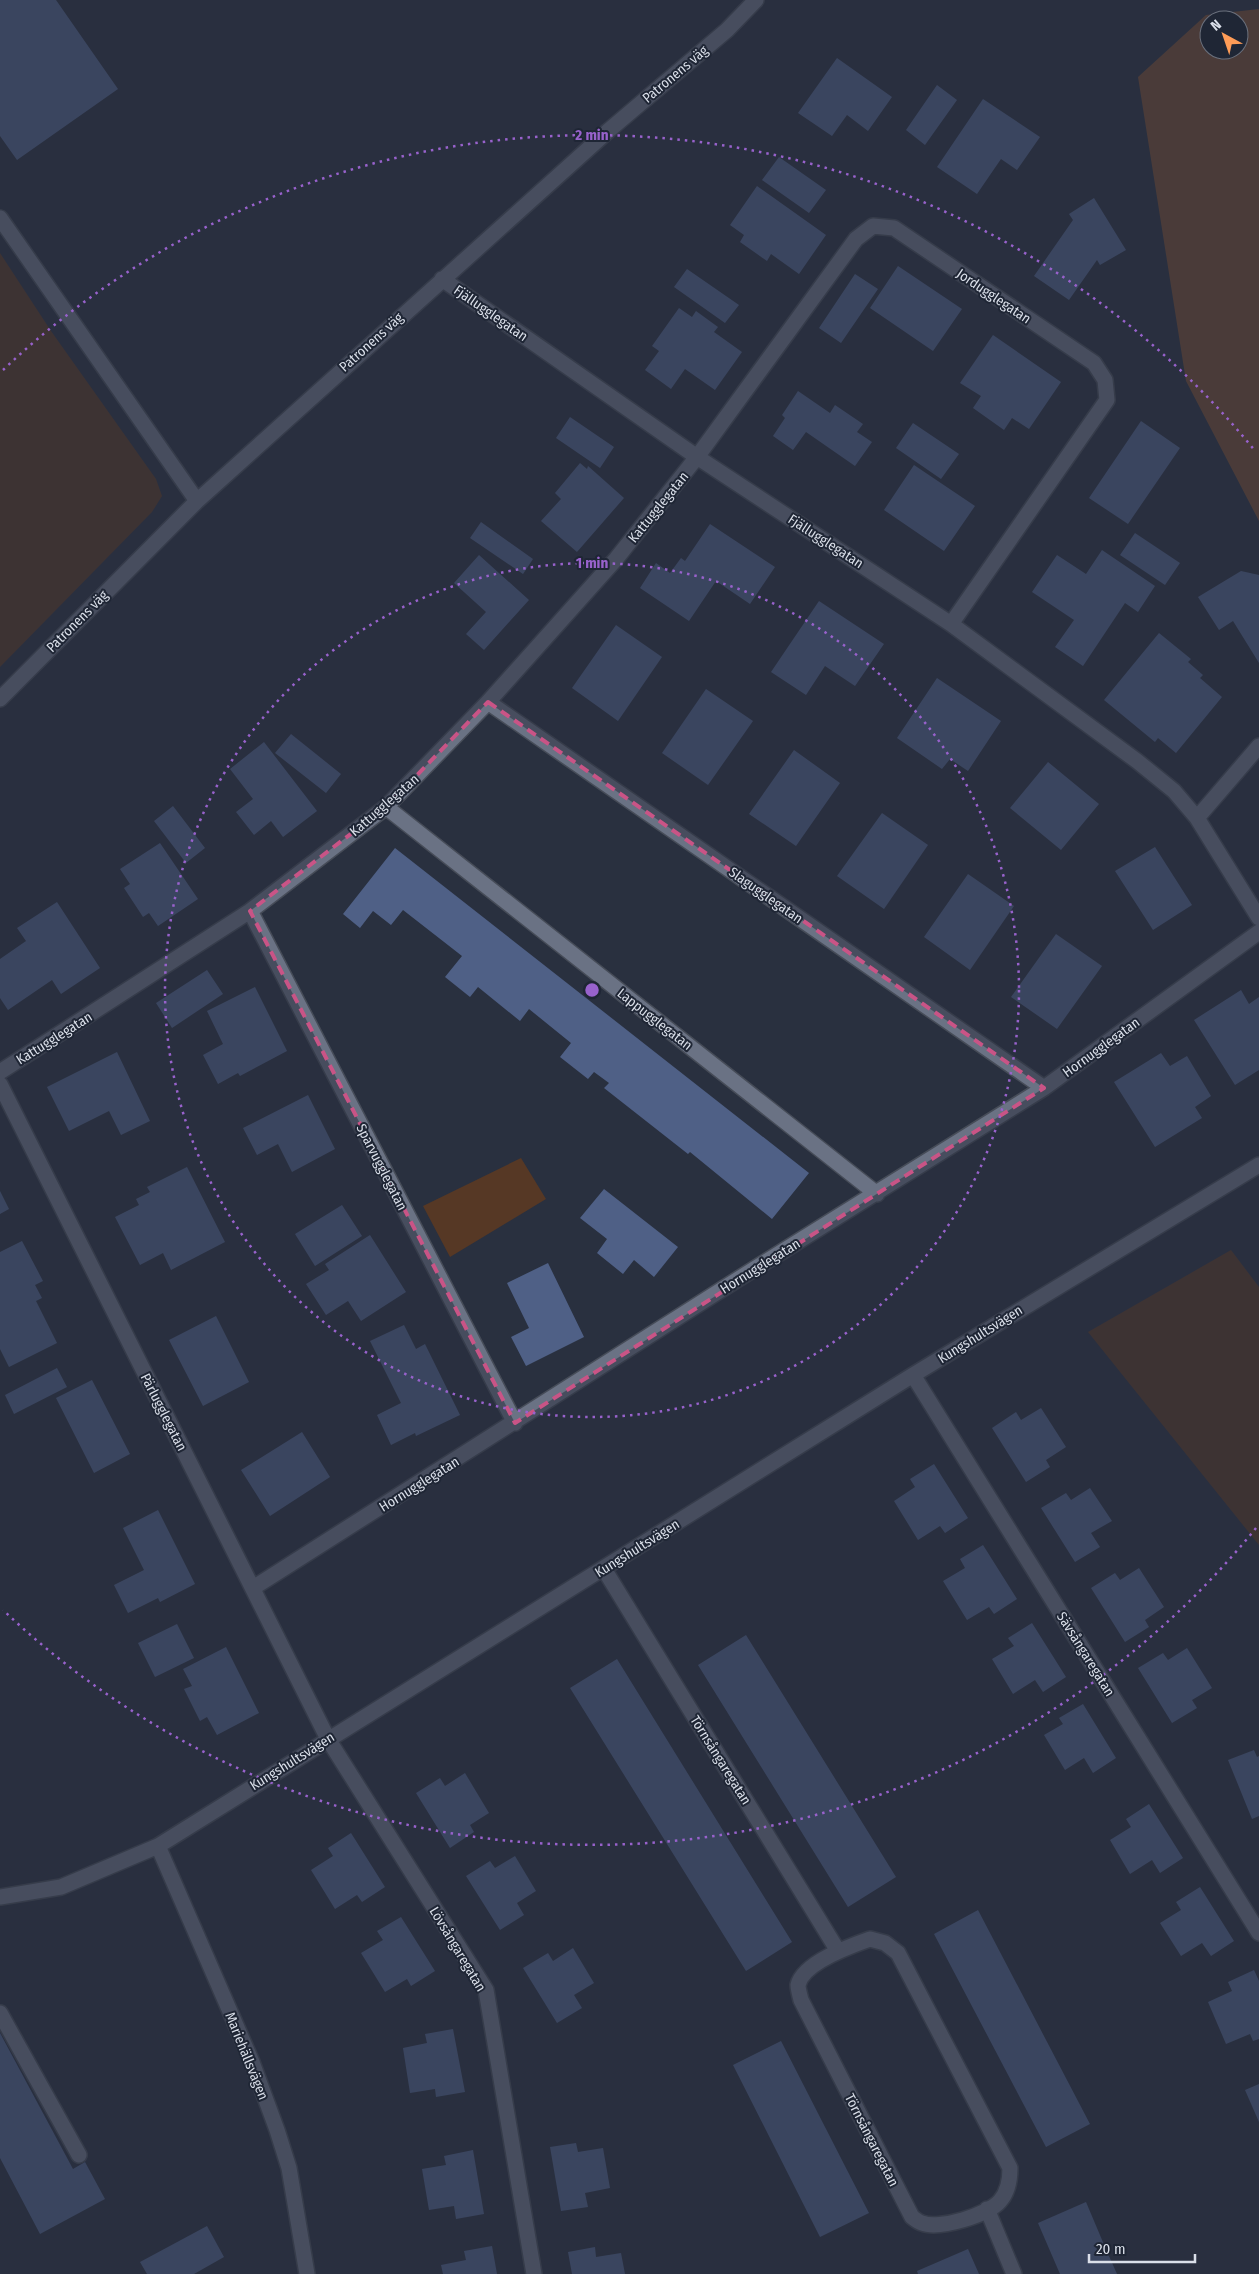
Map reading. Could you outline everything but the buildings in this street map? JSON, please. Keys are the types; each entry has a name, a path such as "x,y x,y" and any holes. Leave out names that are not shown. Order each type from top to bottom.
{"street":[{"name":"Patronens väg","path":"0,699 197,502 608,130 726,30 756,0"},
{"path":"0,218 197,502"},
{"name":"Jordugglegatan","path":"698,457 856,239 873,226 894,228 1094,363 1105,380 1106,400 951,624"},
{"name":"Fjällugglegatan","path":"442,279 698,457 951,624 1136,761 1174,791 1197,818 1259,918"},
{"name":"Kattugglegatan","path":"0,1072 250,911 386,807 488,702 616,559 698,457"},
{"name":"Slagugglegatan","path":"488,702 1044,1088"},
{"path":"1197,818 1259,746"},
{"name":"Lappugglegatan","path":"386,807 876,1194"},
{"name":"Sparvugglegatan","path":"250,911 515,1423"},
{"name":"Hornugglegatan","path":"253,1588 515,1423 754,1269 1044,1088 1259,932"},
{"name":"Pärlugglegatan","path":"0,1084 328,1739"},
{"name":"Kungshultsvägen","path":"0,1897 61,1887 158,1846 913,1375 1259,1165"},
{"name":"Sävsångaregatan","path":"913,1375 1259,1932"},
{"name":"Törnsångaregatan","path":"604,1569 838,1951"},
{"name":"Lövsångaregatan","path":"328,1739 486,1990 534,2274"},
{"name":"Mariehällsvägen","path":"158,1846 252,2062 277,2130 289,2168 307,2274"},
{"name":"Törnsångaregatan","path":"870,1938 885,1942 898,1953 1010,2168 1010,2181 1000,2201 987,2209 963,2220 940,2224 923,2224 912,2217 801,2000 798,1985 805,1972 838,1951 870,1938"},
{"path":"0,2013 79,2155"},
{"path":"987,2209 1014,2274"}],"highlighted area":[{"path":"488,702 1044,1088 515,1423 250,911 386,807"}],"shaded area":[{"path":"1259,9 1259,521 1186,381 1138,77 1199,21 1199,60 1249,60 1249,10"},
{"path":"0,253 51,331 156,479 162,496 152,512 0,667"},
{"path":"521,1158 546,1199 450,1257 423,1206"},
{"path":"1231,1250 1259,1287 1259,1545 1088,1332"}]}
